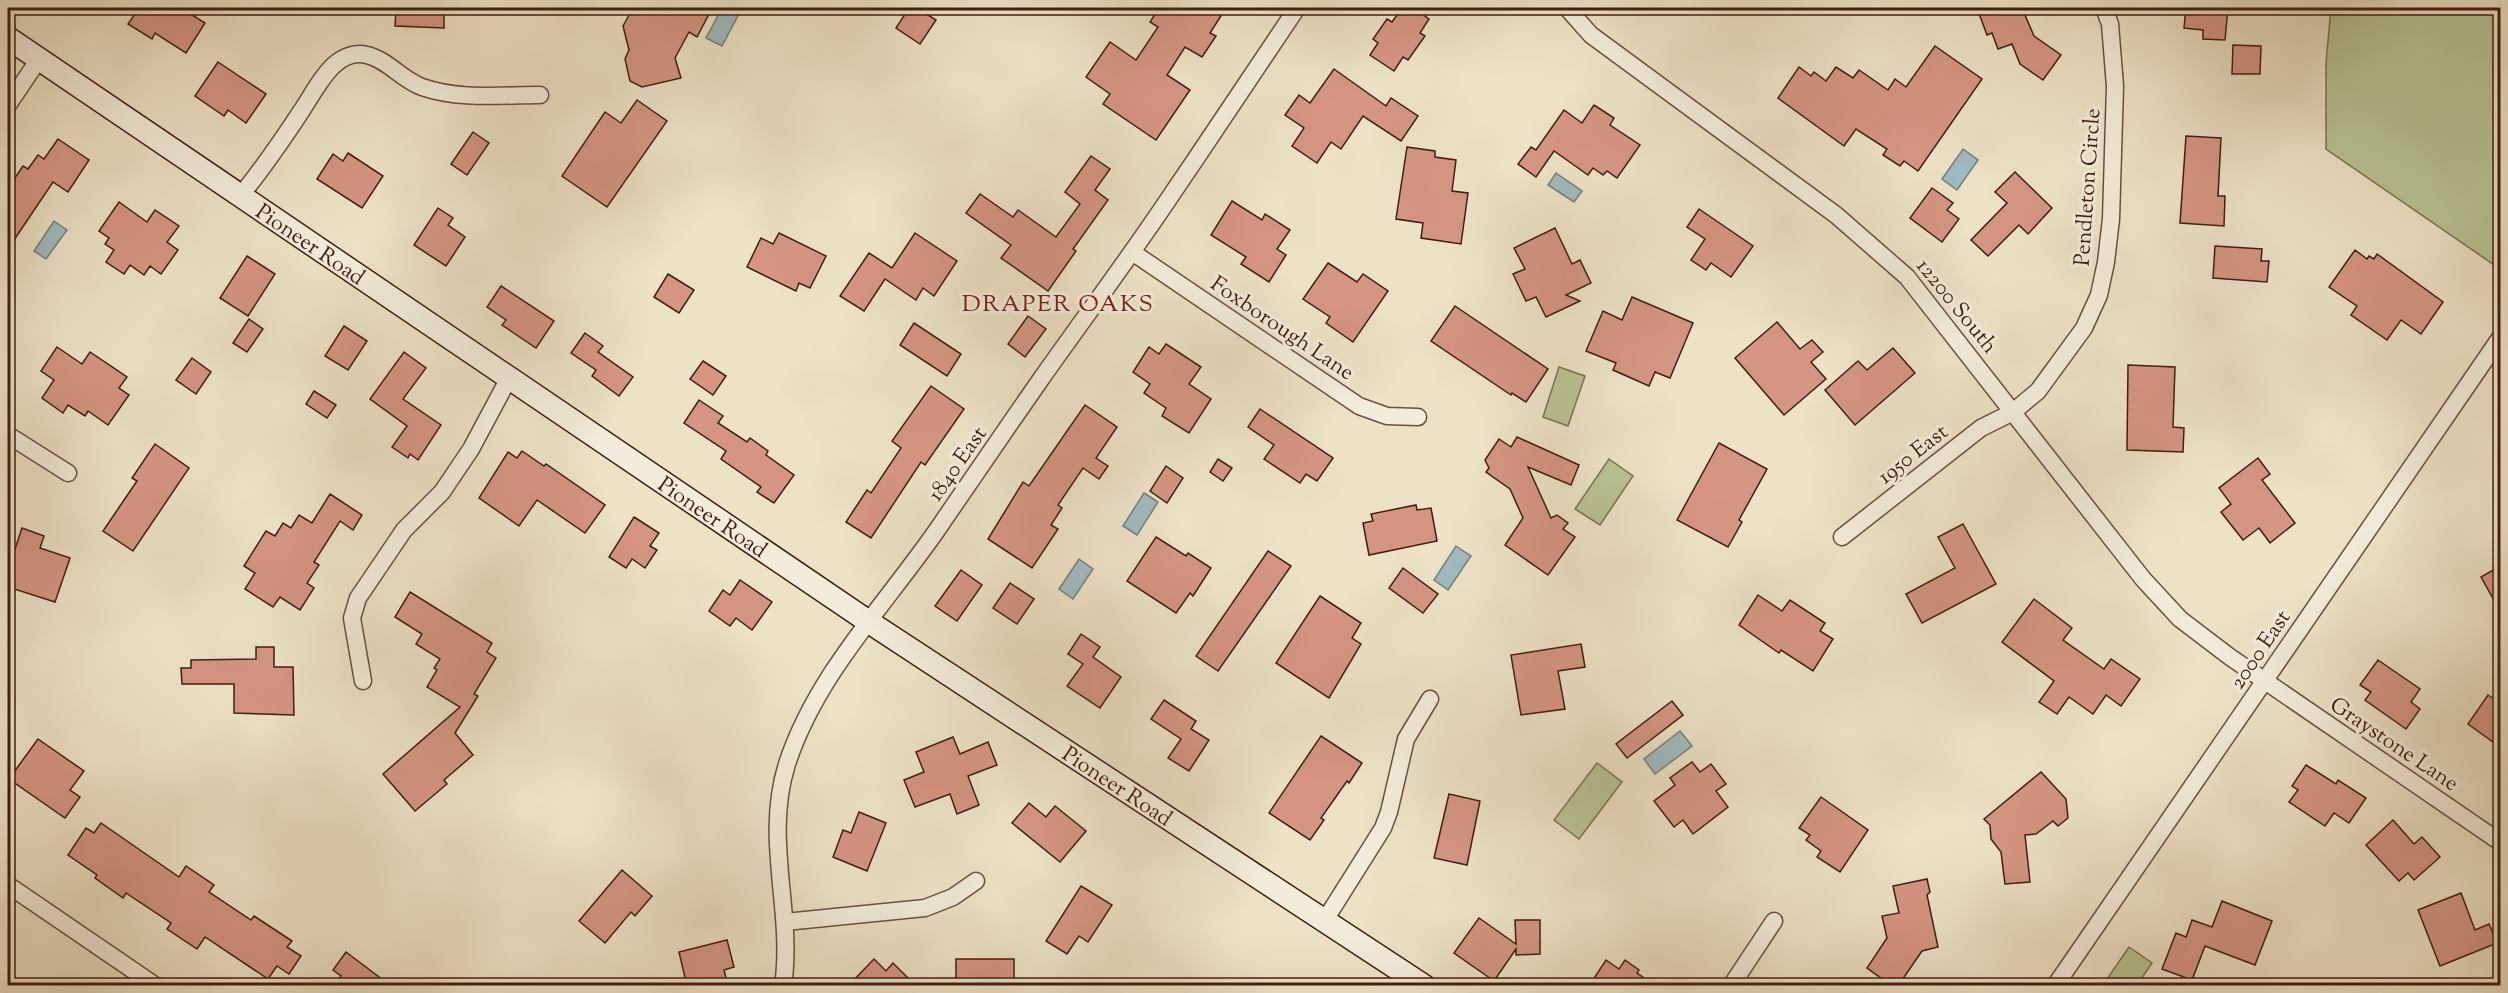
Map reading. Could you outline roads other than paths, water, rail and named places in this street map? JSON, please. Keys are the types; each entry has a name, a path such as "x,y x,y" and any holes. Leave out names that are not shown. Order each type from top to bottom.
{"street":[{"name":"1840 East","path":"783,986 786,965 785,922 776,846 778,809 786,767 801,727 822,688 915,562 1040,380 1132,252 1297,8"},
{"name":"12200 South","path":"1567,8 1591,35 1836,215 1885,255 1928,300 2160,600 2180,619 2265,681"},
{"name":"Pendleton Circle","path":"2013,412 2038,391 2063,360 2084,328 2099,295 2111,219 2115,86 2111,33 2104,8"},
{"name":"Pioneer Road","path":"8,38 869,622 1424,986"},
{"path":"241,195 264,167 326,75 333,66 349,56 359,53 369,55 408,80 436,91 456,94 540,95"},
{"path":"8,105 39,60"},
{"name":"Foxborough Lane","path":"1132,252 1359,406 1387,416 1418,417"},
{"name":"2000 East","path":"2055,986 2500,338"},
{"path":"363,681 352,618 358,598 404,530 442,492 477,440 510,378"},
{"name":"1950 East","path":"1842,537 1981,428 2013,412"},
{"path":"8,435 68,473"},
{"name":"Graystone Lane","path":"2265,681 2500,842"},
{"path":"1326,920 1383,828 1389,812 1406,739 1430,699"},
{"path":"785,922 925,908 953,897 976,881"},
{"path":"8,885 156,986"},
{"path":"1731,986 1774,921"}],"water":[{"path":"722,8 742,8 722,46 706,38"},
{"path":"1963,149 1978,160 1957,190 1942,179"},
{"path":"1556,173 1582,191 1574,202 1548,185"},
{"path":"54,221 67,230 46,259 34,251"},
{"path":"1144,493 1158,502 1137,535 1123,526"},
{"path":"1456,546 1471,556 1448,590 1434,580"},
{"path":"1079,559 1093,569 1073,599 1059,589"},
{"path":"1680,731 1692,746 1655,774 1644,759"}],"district":[{"name":"DRAPER OAKS","path":"1058,303"}]}
